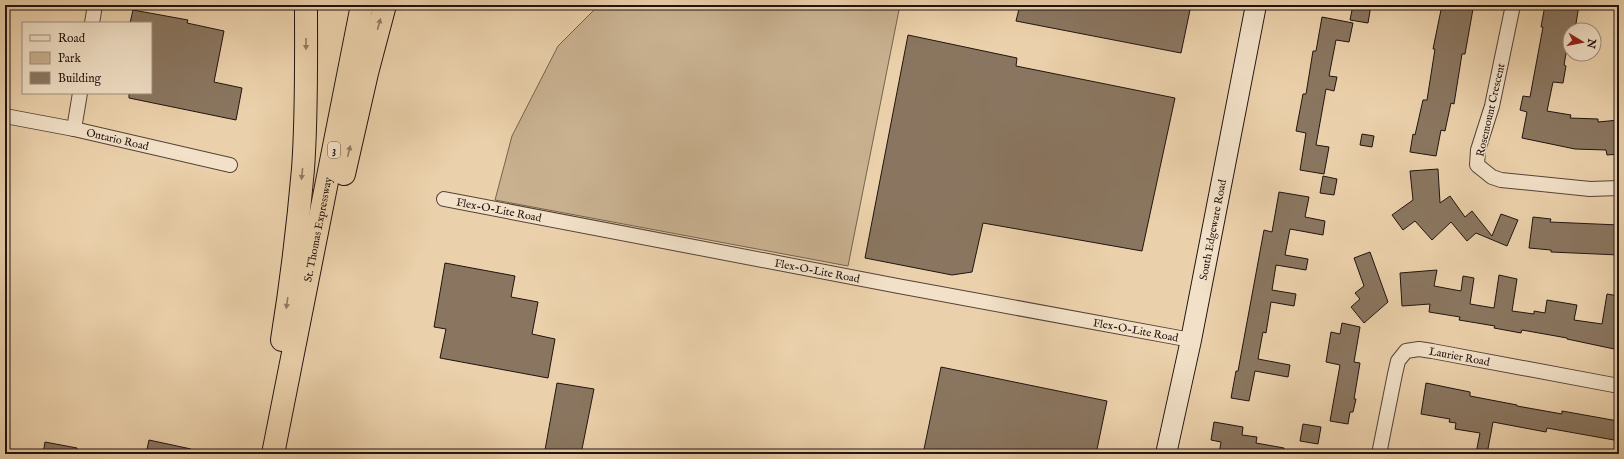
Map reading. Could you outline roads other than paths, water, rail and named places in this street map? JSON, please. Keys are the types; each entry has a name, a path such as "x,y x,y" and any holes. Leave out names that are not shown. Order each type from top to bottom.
{"highway":[{"path":"264,454 288,302 303,169 306,94 306,5"},
{"name":"St. Thomas Expressway","path":"273,454 362,5"},
{"path":"305,295 331,226 385,5"}],"main road":[{"name":"South Edgeware Road","path":"1166,454 1191,340 1256,5"}],"street":[{"path":"92,22 95,5"},
{"name":"Rosemount Crescent","path":"1513,5 1492,106 1478,150 1477,165 1492,177 1501,180 1590,189 1619,188"},
{"path":"74,128 80,94"},
{"name":"Ontario Road","path":"5,116 74,128 230,164"},
{"name":"Flex-O-Lite Road","path":"444,199 898,286 1191,340"},
{"name":"Laurier Road","path":"1379,454 1394,374 1398,361 1406,351 1420,349 1619,386"}]}
